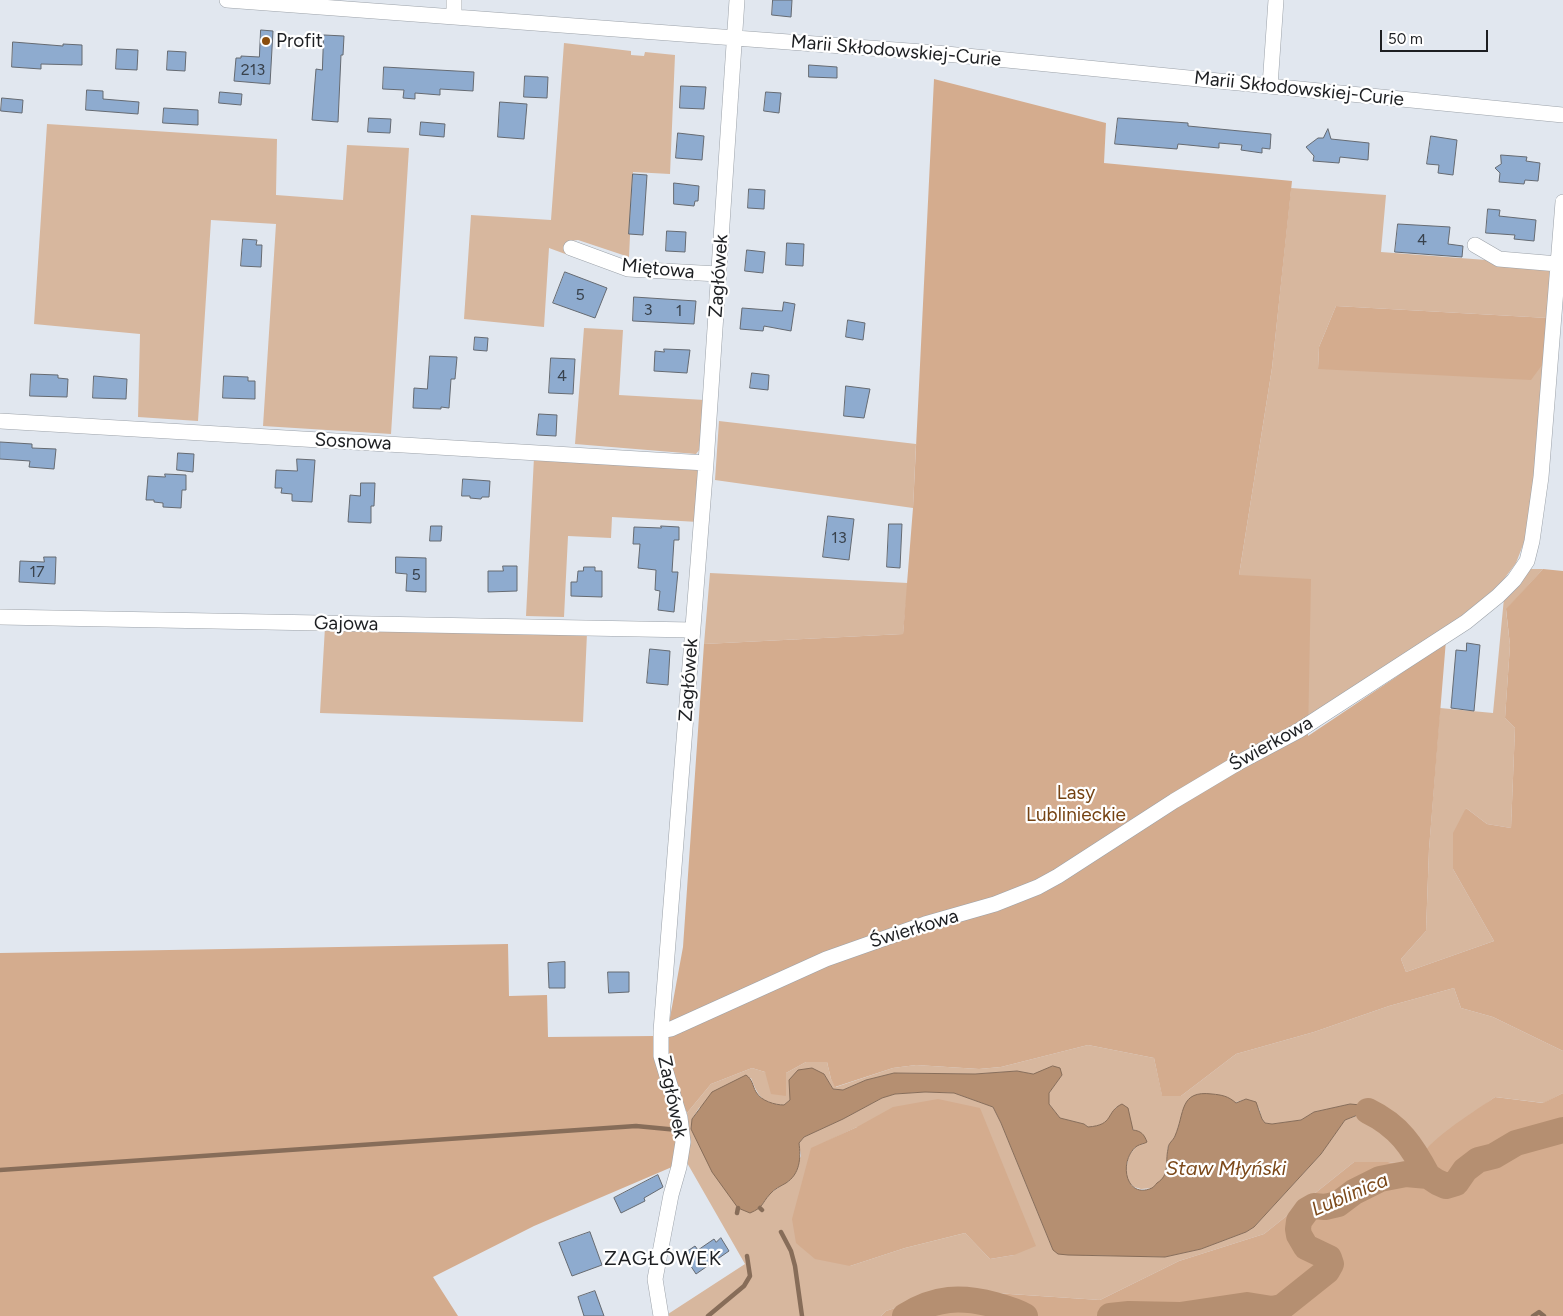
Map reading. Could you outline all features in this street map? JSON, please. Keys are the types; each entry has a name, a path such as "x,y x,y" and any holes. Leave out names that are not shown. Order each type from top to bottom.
{"street":[{"name":"Marii Skłodowskiej-Curie","path":"227,0 936,53 1563,115"},
{"path":"454,0 454,17"},
{"name":"Zagłówek","path":"661,1316 655,1279 683,1142 680,1118 661,1056 661,1031 706,463 737,0"},
{"path":"1270,86 1276,0"},
{"name":"Świerkowa","path":"661,1031 671,1029 802,969 860,946 925,924 995,904 1038,887 1174,801 1236,764 1298,731 1466,622 1492,602 1522,569 1527,561 1532,541 1560,291 1558,264 1563,202"},
{"path":"1476,246 1499,259 1558,264"},
{"name":"Miętowa","path":"571,248 628,269 718,274"},
{"name":"Sosnowa","path":"0,421 706,463"},
{"name":"Gajowa","path":"0,617 692,630"}],"shaded area":[{"path":"564,43 631,51 631,55 644,56 645,52 675,55 670,174 633,172 629,257 578,240 569,241 568,255 549,248 544,327 464,319 471,215 551,220"},
{"path":"47,124 277,139 276,195 343,200 347,145 409,148 391,434 263,426 276,224 211,220 198,421 138,417 140,334 34,324"},
{"path":"1291,188 1386,195 1381,252 1552,265 1548,318 1336,306 1319,347 1318,369 1545,361 1530,527 1516,563 1501,583 1463,617 1308,717 1239,575 1272,368"},
{"path":"584,328 623,330 619,395 705,400 703,445 696,454 575,444"},
{"path":"719,421 916,444 913,508 715,480"},
{"path":"534,457 694,467 701,474 698,522 612,517 611,538 568,536 564,617 526,616"},
{"path":"1527,569 1543,569 1506,610 1510,645 1505,718 1515,728 1511,828 1487,824 1466,808 1453,869 1494,941 1406,972 1401,959 1426,931 1429,849 1440,708 1493,713 1504,598"},
{"path":"710,573 908,583 903,634 704,644"},
{"path":"325,627 587,633 583,722 320,713"},
{"path":"1454,988 1461,1008 1493,1017 1563,1051 1563,1093 1544,1103 1495,1097 1422,1152 1412,1166 1388,1162 1354,1162 1264,1234 1179,1261 1100,1300 950,1290 886,1311 881,1316 665,1316 745,1264 686,1161 690,1143 687,1113 711,1084 752,1068 765,1072 786,1096 786,1073 806,1062 827,1062 831,1079 836,1087 893,1068 916,1065 979,1069 1001,1067 1088,1045 1154,1058 1162,1095 1181,1096 1236,1054 1314,1032 1389,1006","holes":["1017,1071 1033,1074 1062,1075 1049,1093 1049,1104 1060,1118 1084,1124 1088,1127 1098,1126 1108,1120 1116,1107 1144,1144 1138,1145 1129,1155 1125,1175 1134,1187 1141,1189 1153,1188 1163,1181 1166,1171 1168,1146 1175,1139 1180,1120 1246,1099 1259,1108 1265,1123 1272,1124 1301,1120 1314,1112 1350,1104 1362,1114 1345,1120 1321,1154 1254,1227 1246,1232 1201,1249 1165,1257 1128,1255 1090,1256 1053,1250 993,1107 954,1093 895,1094 882,1098 804,1137 799,1143 801,1156 789,1181 770,1193 760,1208 691,1129 692,1119 699,1108 751,1078 762,1098 771,1103 784,1105 824,1074 833,1089 843,1090 866,1080 894,1073 975,1074","857,1127 1014,1255 990,1259 965,1233 905,1248 850,1266 811,1149"]}],"green space":[{"name":"Lasy Lublinieckie","path":"934,79 1106,123 1104,163 1292,181 1272,368 1239,575 1311,579 1308,736 1396,677 1446,640 1429,849 1426,931 1401,959 1406,972 1494,941 1453,869 1453,833 1466,808 1487,824 1511,828 1515,728 1505,718 1510,645 1506,609 1543,569 1563,571 1563,1051 1493,1017 1461,1008 1454,988 1389,1006 1314,1032 1236,1054 1181,1096 1162,1096 1154,1058 1088,1045 1001,1067 979,1069 916,1065 893,1068 835,1087 827,1062 806,1062 786,1073 786,1096 771,1094 765,1072 752,1068 711,1084 687,1113 667,1067 669,1023 683,947 704,644 903,634 913,508"},
{"path":"1336,306 1548,318 1545,361 1531,380 1318,369 1319,347"},
{"path":"508,944 509,996 547,995 548,1037 654,1036 653,1054 686,1161 534,1226 433,1277 458,1316 0,1316 0,953"},
{"path":"1563,1093 1563,1316 881,1316 886,1311 949,1290 1100,1300 1179,1261 1264,1234 1354,1162 1388,1162 1412,1166 1420,1155 1440,1137 1495,1097 1543,1103"},
{"path":"938,1099 980,1108 1036,1246 1014,1255 990,1259 965,1233 905,1248 850,1266 815,1259 796,1243 792,1219 811,1148 857,1127 893,1107"}],"water":[{"name":"Staw Młyński","path":"1053,1066 1060,1068 1062,1075 1049,1093 1049,1104 1060,1118 1084,1124 1088,1127 1097,1126 1106,1121 1113,1111 1122,1104 1128,1108 1133,1130 1142,1133 1147,1142 1137,1146 1131,1152 1126,1169 1127,1177 1130,1184 1143,1190 1153,1188 1164,1176 1169,1145 1175,1136 1188,1099 1194,1096 1212,1094 1225,1096 1236,1103 1246,1099 1256,1102 1262,1119 1265,1123 1272,1124 1301,1120 1314,1112 1350,1104 1361,1105 1368,1111 1345,1120 1321,1154 1254,1227 1246,1232 1201,1249 1165,1257 1058,1254 1053,1250 993,1107 954,1093 895,1094 882,1098 804,1137 799,1143 799,1165 794,1175 772,1192 760,1207 750,1213 738,1208 712,1172 691,1129 692,1119 712,1092 746,1075 761,1098 784,1105 790,1100 789,1080 798,1070 812,1068 824,1074 833,1089 843,1090 866,1080 894,1073 975,1074 1017,1071 1033,1074"}],"building":[{"path":"773,0 792,0 791,17 772,15"},
{"path":"261,30 273,31 270,84 234,81 236,58 241,58 241,56 259,57"},
{"path":"324,35 344,36 343,55 341,55 338,122 312,120 316,69 322,70"},
{"path":"13,42 63,46 63,44 82,45 82,65 41,64 41,69 12,67"},
{"path":"117,49 138,50 137,70 116,69"},
{"path":"168,51 186,52 185,71 167,70"},
{"path":"809,65 837,67 837,78 809,77"},
{"path":"384,67 474,72 473,91 440,89 440,95 415,93 415,99 403,98 404,90 383,89"},
{"path":"525,76 548,77 547,98 524,97"},
{"path":"681,86 706,87 704,109 680,108"},
{"path":"87,90 103,91 103,99 139,102 138,114 86,110"},
{"path":"220,92 242,94 241,105 219,103"},
{"path":"766,92 781,93 779,113 764,111"},
{"path":"2,98 23,100 22,113 1,111"},
{"path":"500,102 527,104 524,139 498,137"},
{"path":"164,108 198,110 198,125 163,123"},
{"path":"369,118 391,119 390,133 368,132"},
{"path":"1118,118 1188,123 1188,126 1271,134 1270,149 1262,148 1262,153 1241,150 1242,145 1219,143 1219,148 1178,144 1177,149 1115,144"},
{"path":"421,122 445,124 444,137 420,135"},
{"path":"1328,129 1331,139 1369,143 1368,160 1340,157 1339,163 1313,161 1314,156 1306,147 1318,138 1323,138"},
{"path":"678,133 704,136 702,160 676,158"},
{"path":"1431,136 1457,140 1453,175 1438,173 1439,165 1427,164"},
{"path":"1501,155 1527,157 1526,161 1540,163 1538,181 1525,180 1524,184 1499,182 1500,173 1495,168 1501,164"},
{"path":"633,174 647,175 643,235 629,234"},
{"path":"674,183 699,186 698,201 695,201 694,206 674,204"},
{"path":"749,189 765,190 764,209 748,208"},
{"path":"1488,209 1500,210 1499,216 1536,220 1534,241 1514,239 1515,235 1486,233"},
{"path":"1398,224 1450,227 1448,244 1463,246 1462,257 1395,252"},
{"path":"667,231 686,232 685,252 666,251"},
{"path":"243,239 257,240 256,245 262,245 261,267 241,266"},
{"path":"787,243 804,244 803,266 786,265"},
{"path":"747,250 765,252 763,273 745,271"},
{"path":"565,272 607,288 595,318 553,303"},
{"path":"634,297 696,301 694,324 633,321"},
{"path":"784,302 795,304 791,331 764,326 763,331 740,329 742,308 782,311"},
{"path":"848,320 865,323 863,340 846,337"},
{"path":"475,337 488,338 487,351 474,350"},
{"path":"664,349 690,350 687,373 654,371 655,351 664,352"},
{"path":"430,356 457,357 455,379 451,379 449,408 413,408 414,388 427,389"},
{"path":"551,358 575,359 573,394 549,393"},
{"path":"752,373 769,375 768,390 750,388"},
{"path":"31,374 58,375 58,378 68,379 67,397 30,396"},
{"path":"94,376 127,379 126,399 93,398"},
{"path":"224,376 248,377 248,381 255,381 255,399 223,398"},
{"path":"846,386 870,389 864,418 844,416"},
{"path":"539,414 557,415 556,436 537,435"},
{"path":"0,442 32,444 32,448 56,449 54,469 29,467 30,461 0,459"},
{"path":"178,453 194,454 193,472 177,470"},
{"path":"297,459 315,460 312,502 292,501 292,494 281,493 282,488 275,488 276,470 297,471"},
{"path":"165,474 186,475 186,490 182,490 181,508 163,507 163,503 146,500 148,476 165,477"},
{"path":"463,479 490,481 489,497 482,497 481,499 462,496"},
{"path":"361,483 375,483 374,506 371,506 371,523 348,522 350,495 360,496"},
{"path":"828,516 854,519 849,560 823,557"},
{"path":"889,524 902,524 900,568 887,567"},
{"path":"431,526 442,526 441,541 430,541"},
{"path":"661,526 679,527 679,540 674,540 672,572 678,572 674,612 658,610 660,591 655,590 656,570 638,568 640,544 633,544 634,527 661,528"},
{"path":"44,557 56,557 55,584 19,582 20,561 44,562"},
{"path":"396,557 426,558 426,592 406,591 407,574 396,573"},
{"path":"503,566 517,566 517,591 488,592 488,571 503,571"},
{"path":"584,567 595,567 595,571 602,571 602,597 571,596 571,582 577,582 578,571 583,571"},
{"path":"1467,643 1480,645 1474,711 1451,708 1456,650 1466,651"},
{"path":"650,649 670,651 668,685 647,683"},
{"path":"565,962 565,988 549,988 548,963"},
{"path":"608,972 629,972 629,992 609,993"},
{"path":"658,1175 663,1187 644,1198 645,1201 621,1213 614,1198"},
{"path":"590,1232 602,1265 572,1276 559,1243"},
{"path":"721,1238 729,1251 696,1274 683,1254 695,1246 698,1250 714,1239 716,1242"},
{"path":"595,1291 604,1316 584,1316 578,1297"}],"waterway":[{"path":"1368,1111 1388,1123 1404,1138 1428,1176"},
{"path":"0,1170 636,1126 678,1130"},
{"name":"Lublinica","path":"1110,1316 1129,1314 1180,1315 1247,1305 1272,1309 1282,1307 1327,1271 1331,1264 1329,1258 1306,1247 1299,1235 1299,1221 1307,1210 1314,1206 1325,1207 1338,1204 1354,1192 1380,1179 1406,1174 1428,1176 1446,1186 1456,1183 1465,1170 1478,1160 1494,1156 1516,1143 1563,1130"},
{"path":"737,1213 738,1208"},
{"path":"781,1232 791,1251 795,1266 802,1316"},
{"path":"708,1316 744,1286 750,1276 747,1256"},
{"name":"Lublinica","path":"905,1316 927,1305 949,1300 983,1302 1025,1316"},
{"path":"1533,1316 1539,1312 1544,1316"}],"place":[{"name":"Profit","path":"266,41"}],"district":[{"name":"ZAGŁÓWEK","path":"663,1259"}]}
